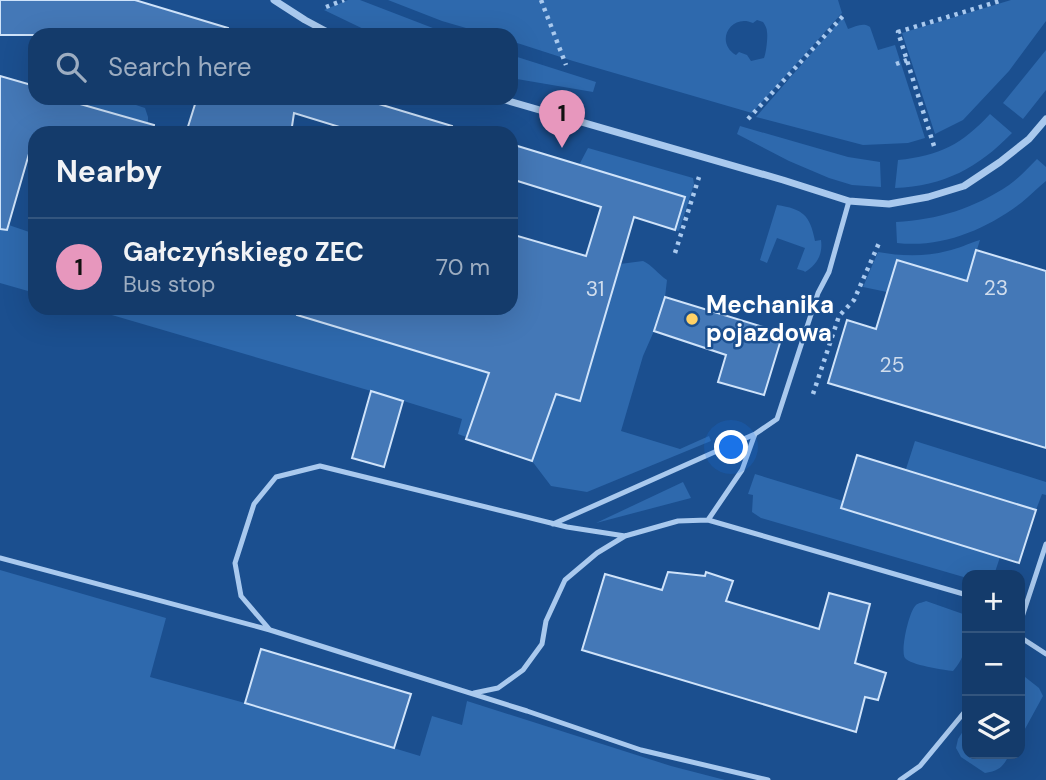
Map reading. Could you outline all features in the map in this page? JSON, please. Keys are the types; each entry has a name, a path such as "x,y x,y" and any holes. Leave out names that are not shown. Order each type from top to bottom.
{"street":[{"path":"274,0 319,28"},
{"path":"518,104 849,201 889,204 928,197 964,186 1029,139 1046,120"}],"lane":[{"path":"553,524 755,434 777,419 818,293 829,272 849,201"},
{"path":"708,520 742,470 755,434"},
{"path":"271,630 241,596 235,563 254,504 276,477 320,466 553,524 625,536"},
{"path":"473,693 498,688 523,670 542,644 546,621 565,580 597,553 625,536 678,521 708,520 962,594"},
{"path":"1025,602 1046,544"},
{"path":"0,558 271,630 473,693 641,750 768,780"},
{"path":"1025,640 1046,654"},
{"path":"900,780 920,766 962,715"}],"path":[{"path":"323,9 344,0"},
{"path":"541,0 566,65"},
{"path":"934,146 898,32 1003,0"},
{"path":"748,119 843,16"},
{"path":"896,64 907,60"},
{"path":"675,253 699,177"},
{"path":"813,394 839,316 854,300 879,243"}],"shaded area":[{"path":"348,0 360,0 433,28 361,28 324,10"},
{"path":"388,0 838,0 842,13 752,113 518,43 518,28 466,28","holes":["757,20 763,22 766,28 764,58 751,61 747,55 739,52 736,55 726,43 728,30 738,22 753,23"]},
{"path":"1011,0 1046,0 1046,21 1009,71 963,120 935,134 902,33"},
{"path":"843,17 848,29 862,25 870,27 878,50 895,45 925,138 908,143 863,145 756,117"},
{"path":"1046,50 1046,90 1023,119 1003,103"},
{"path":"518,57 596,82 593,92 518,79"},
{"path":"136,105 145,108 148,124 86,106"},
{"path":"990,114 1012,133 986,156 945,179 895,188 898,160 938,152 949,147 970,133"},
{"path":"740,126 848,157 880,162 881,187 852,185 789,161 737,134"},
{"path":"588,148 693,178 694,184 679,231 675,230 685,197 579,165"},
{"path":"1037,159 1046,167 1046,181 1007,213 978,229 947,240 897,243 896,222 926,219 983,200 1013,182"},
{"path":"777,205 799,211 808,219 815,241 821,240 818,259 805,272 797,269 805,248 777,238 767,263 760,260"},
{"path":"0,222 28,232 28,291 0,283"},
{"path":"980,240 967,281 887,292 863,287 878,252 930,254"},
{"path":"643,261 667,280 665,297 643,356 621,431 680,449 709,436 711,441 587,492 551,486 532,461 458,434 462,419 112,315 298,315 441,358 620,264"},
{"path":"915,441 1046,482 1046,495 1042,494 1036,510 906,469"},
{"path":"755,474 843,501 841,509 1000,557 996,570 962,570 962,577 761,518 752,512 753,495 748,494"},
{"path":"683,482 691,498 596,523"},
{"path":"0,570 166,618 150,677 420,756 432,716 462,725 467,701 671,766 725,780 0,780"},
{"path":"926,601 962,614 962,656 953,671 920,665 905,658 904,640 916,605"},
{"path":"1025,677 1039,688 1043,696 1025,729"},
{"path":"962,733 962,758 956,748"},
{"path":"964,759 1007,759 994,771 985,773"}],"building":[{"path":"0,0 135,0 228,28 28,28 28,35 0,35"},
{"path":"0,76 28,84 28,105 84,105 154,125 28,126 28,157 7,230 0,229"},
{"path":"195,105 382,105 452,126 336,126 294,113 292,126 188,126"},
{"path":"518,146 685,197 675,230 634,217 580,401 556,394 532,461 466,439 489,373 297,315 518,315 518,236 586,256 601,207 518,181"},
{"path":"976,250 1046,271 1046,448 828,383 847,320 876,329 897,260 967,281"},
{"path":"665,297 783,333 764,395 718,382 726,355 654,331"},
{"path":"371,391 403,401 384,467 352,458"},
{"path":"857,455 1036,510 1019,563 841,508"},
{"path":"668,572 705,576 706,572 733,581 726,601 819,629 829,593 870,604 855,663 886,673 878,700 865,697 856,732 582,650 605,574 662,590"},
{"path":"261,649 411,694 394,748 245,703"}],"place":[{"name":"Gałczyńskiego ZEC","path":"562,148"},
{"name":"Mechanika pojazdowa","path":"692,319"}]}
